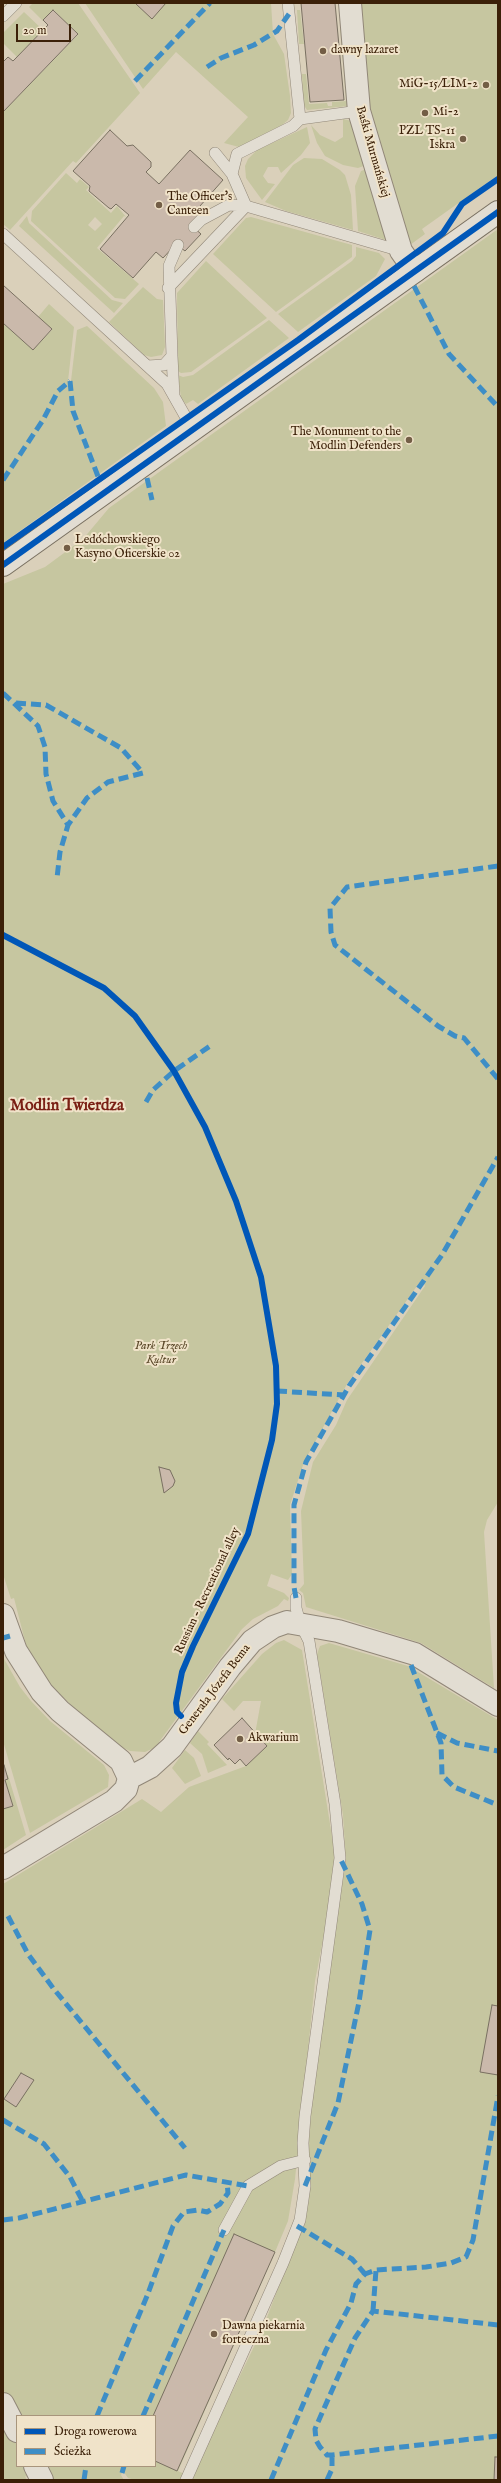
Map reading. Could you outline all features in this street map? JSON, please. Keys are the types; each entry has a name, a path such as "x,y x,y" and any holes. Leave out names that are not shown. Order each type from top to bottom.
{"street":[{"name":"Baśki Murmańskiej","path":"350,3 359,112 401,251 415,271"},
{"path":"3,566 498,212"},
{"path":"3,1615 6,1637 26,1670 42,1692 60,1711 121,1761 129,1778 126,1789 114,1801 3,1868"},
{"name":"Generała Józefa Bema","path":"129,1778 150,1767 172,1747 230,1667 252,1641 273,1627 287,1622 300,1623 338,1631 415,1654 498,1705"},
{"path":"3,2404 16,2429"},
{"path":"36,2467 42,2480"}],"lane":[{"path":"3,16 16,3"},
{"path":"288,3 300,119"},
{"path":"232,174 237,154 293,126 300,119 359,112"},
{"path":"215,153 232,174 246,206"},
{"path":"194,227 201,220 229,205 246,206 401,251"},
{"path":"168,288 246,206"},
{"path":"3,234 166,384 194,430"},
{"path":"174,398 168,288 169,266 178,245"},
{"path":"148,366 164,366 172,356"},
{"path":"186,2480 297,2226 305,2186 305,2160 303,2143 305,2116 340,1858 335,1804 309,1641 300,1623 296,1608 296,1598"},
{"path":"224,2230 248,2186 281,2166 305,2160"}],"green space":[{"path":"33,3 78,3 140,93 76,163 73,161 10,230 3,224 3,112 78,35 54,10 43,21 29,7"},
{"path":"85,3 135,3 152,18 166,3 271,3 273,34 284,54 290,96 291,113 288,120 282,125 239,147 224,143 248,117 176,52 143,89"},
{"path":"355,3 498,3 498,175 422,229 425,234 410,245 365,111"},
{"path":"297,10 300,10 304,44 299,44"},
{"path":"24,12 43,30 17,57 3,43 3,33"},
{"path":"340,27 344,27 348,106 307,110 303,104 302,74 306,74 309,104 327,103 328,106 332,106 332,102 346,101"},
{"path":"343,119 356,122 369,164 358,168 343,165 325,156 317,143 311,125 320,135 335,142 343,137"},
{"path":"307,127 310,143 301,155 281,173 278,167 268,167 263,176 268,183 275,184 262,200 246,178 245,166 248,159 257,150"},
{"path":"304,158 322,159 340,170 345,175 351,195 353,230 286,211 265,202 293,165"},
{"path":"370,168 389,241 358,231 355,186 361,171"},
{"path":"66,173 77,183 80,179 89,187 86,190 111,213 117,206 126,217 124,216 97,248 139,284 125,299 115,298 31,221 32,211","holes":["95,217 102,224 95,231 88,225"]},
{"path":"27,216 29,223 112,300 123,303 114,313 19,226"},
{"path":"251,217 352,245 352,257 276,312 213,254 246,218"},
{"name":"Park Trzech Kultur","path":"498,229 498,1502 487,1520 484,1532 494,1688 421,1643 306,1607 303,1593 299,1590 304,1584 301,1511 313,1462 336,1425 347,1400 425,1286 422,1279 347,1384 304,1462 290,1505 292,1574 288,1580 271,1574 267,1586 284,1593 289,1598 288,1601 284,1599 278,1606 253,1619 242,1629 159,1742 163,1744 145,1752 130,1751 121,1747 77,1711 47,1681 26,1645 14,1598 11,1599 3,1574 3,584 45,567 83,539 109,508"},
{"path":"356,247 379,253 385,259 376,276 298,332 278,314 352,261 356,256"},
{"path":"206,261 267,318 191,372 181,373 178,371 177,293"},
{"path":"143,287 157,299 163,300 165,347 162,355 151,357 144,355 109,322"},
{"path":"49,304 74,327 68,381 71,381 77,330 87,326 154,388 163,402 166,426 3,543 3,323 33,350 52,330 38,317"},
{"path":"269,320 289,338 198,404 193,400 186,404 181,398 178,375 183,377 193,375"},
{"path":"284,1640 302,1650 335,1855 326,1924 315,1981 295,2179 288,2221 178,2471 191,2477 263,2328 304,2219 311,2108 331,1945 346,1863 343,1815 317,1654 320,1646 329,1643 408,1666 498,1720 498,2480 135,2480 128,2478 123,2471 121,2475 124,2480 50,2480 43,2467 156,2467 156,2415 16,2415 3,2389 3,1884 142,1799 161,1812 189,1787 246,1766 267,1746 255,1734 261,1701 243,1701 234,1711 222,1699 262,1654 276,1643"},
{"path":"3,1657 20,1687 31,1701 50,1721 104,1765 109,1775 108,1787 30,1833 3,1741"},
{"path":"198,1731 209,1742 207,1744 227,1765 208,1773 202,1754 190,1743"},
{"path":"185,1750 194,1758 201,1776 185,1784 172,1768"},
{"path":"6,1775 8,1775 26,1835 3,1850 3,1809 13,1806 5,1780 8,1779"},
{"path":"3,2413 16,2443 16,2467 26,2467 32,2480 25,2476 27,2480 3,2480"}],"building":[{"path":"135,3 166,3 152,19"},
{"name":"dawny lazaret","path":"301,3 335,3 344,100 310,102"},
{"path":"53,10 78,34 3,112 3,62 8,57 13,61 48,25 43,20"},
{"name":"The Officer's Canteen","path":"110,130 127,146 133,145 151,162 151,167 146,172 159,184 190,150 223,180 200,206 205,211 192,226 201,234 185,251 176,244 163,258 156,252 133,278 100,249 129,215 116,204 111,209 109,208 89,191 90,186 73,171"},
{"path":"3,285 52,329 33,350 3,323"},
{"path":"159,1467 170,1470 175,1481 173,1486 164,1493"},
{"name":"Akwarium","path":"242,1718 267,1746 246,1766 240,1759 235,1764 229,1758 228,1760 214,1745"},
{"path":"4,1765 8,1779 5,1780 13,1806 3,1809"},
{"path":"492,2005 498,2006 498,2075 480,2072"},
{"path":"21,2073 34,2080 16,2107 4,2099"},
{"name":"Dawna piekarnia forteczna","path":"234,2234 275,2252 177,2471 156,2461 156,2415 153,2415"},
{"path":"495,2457 498,2457 498,2480 494,2480"}],"marked path":[{"path":"135,81 210,3"},
{"path":"207,67 221,58 254,45 277,31 289,14"},
{"path":"414,286 449,354 498,407"},
{"path":"70,381 73,411 99,479"},
{"path":"3,480 43,420 58,391 70,381"},
{"path":"147,478 152,500"},
{"path":"3,693 38,726 45,747 46,774 53,801 68,825 60,852 57,878"},
{"path":"16,703 46,705 121,748 143,773 108,782 87,798 68,825"},
{"path":"498,866 347,887 330,908 331,932 335,945 438,1026 455,1036 464,1038 498,1079"},
{"path":"146,1102 153,1090 174,1071 210,1046"},
{"path":"296,1598 294,1587 294,1505 306,1462 349,1386 442,1255 498,1157"},
{"path":"277,1391 344,1395"},
{"path":"3,1638 10,1636"},
{"path":"411,1665 441,1743 442,1775 454,1787 498,1805"},
{"path":"437,1733 457,1743 498,1751"},
{"path":"305,2186 338,2103 359,2002 370,1930 362,1904 340,1858"},
{"path":"8,1916 28,1954 53,1988 185,2148"},
{"path":"271,2480 326,2350 351,2303 356,2284 365,2274 376,2270 426,2267 451,2263 466,2257 473,2240 498,2096"},
{"path":"3,2120 44,2144 70,2177 82,2200"},
{"path":"3,2220 19,2218 186,2175 248,2186"},
{"path":"97,2415 147,2296 173,2226 184,2212 198,2210 207,2212 220,2204 228,2193 227,2182"},
{"path":"297,2226 352,2259 365,2274"},
{"path":"143,2415 224,2230"},
{"path":"373,2311 376,2270"},
{"path":"498,2325 373,2311 355,2338 315,2429 316,2440 327,2455 498,2436"},
{"path":"327,2480 332,2469 332,2455"},
{"path":"84,2480 86,2467"},
{"path":"122,2473 124,2467"}],"cycle path":[{"path":"3,547 298,340 443,233 462,204 498,179"},
{"path":"3,565 498,212"},
{"name":"Russian - Recreational alley","path":"3,935 104,988 135,1016 174,1071 205,1127 236,1201 261,1277 276,1366 277,1404 272,1440 248,1534 193,1646 182,1672 176,1703 177,1712 181,1716"}],"place":[{"name":"dawny lazaret","path":"323,51"},
{"name":"MiG-15/LIM-2","path":"486,85"},
{"name":"Mi-2","path":"425,113"},
{"name":"PZL TS-11 Iskra","path":"463,139"},
{"name":"The Officer's Canteen","path":"159,205"},
{"name":"The Monument to the Modlin Defenders","path":"409,440"},
{"name":"Ledóchowskiego Kasyno Oficerskie 02","path":"67,548"},
{"name":"Akwarium","path":"240,1739"},
{"name":"Dawna piekarnia forteczna","path":"214,2334"}],"district":[{"name":"Modlin Twierdza","path":"67,1107"}]}
